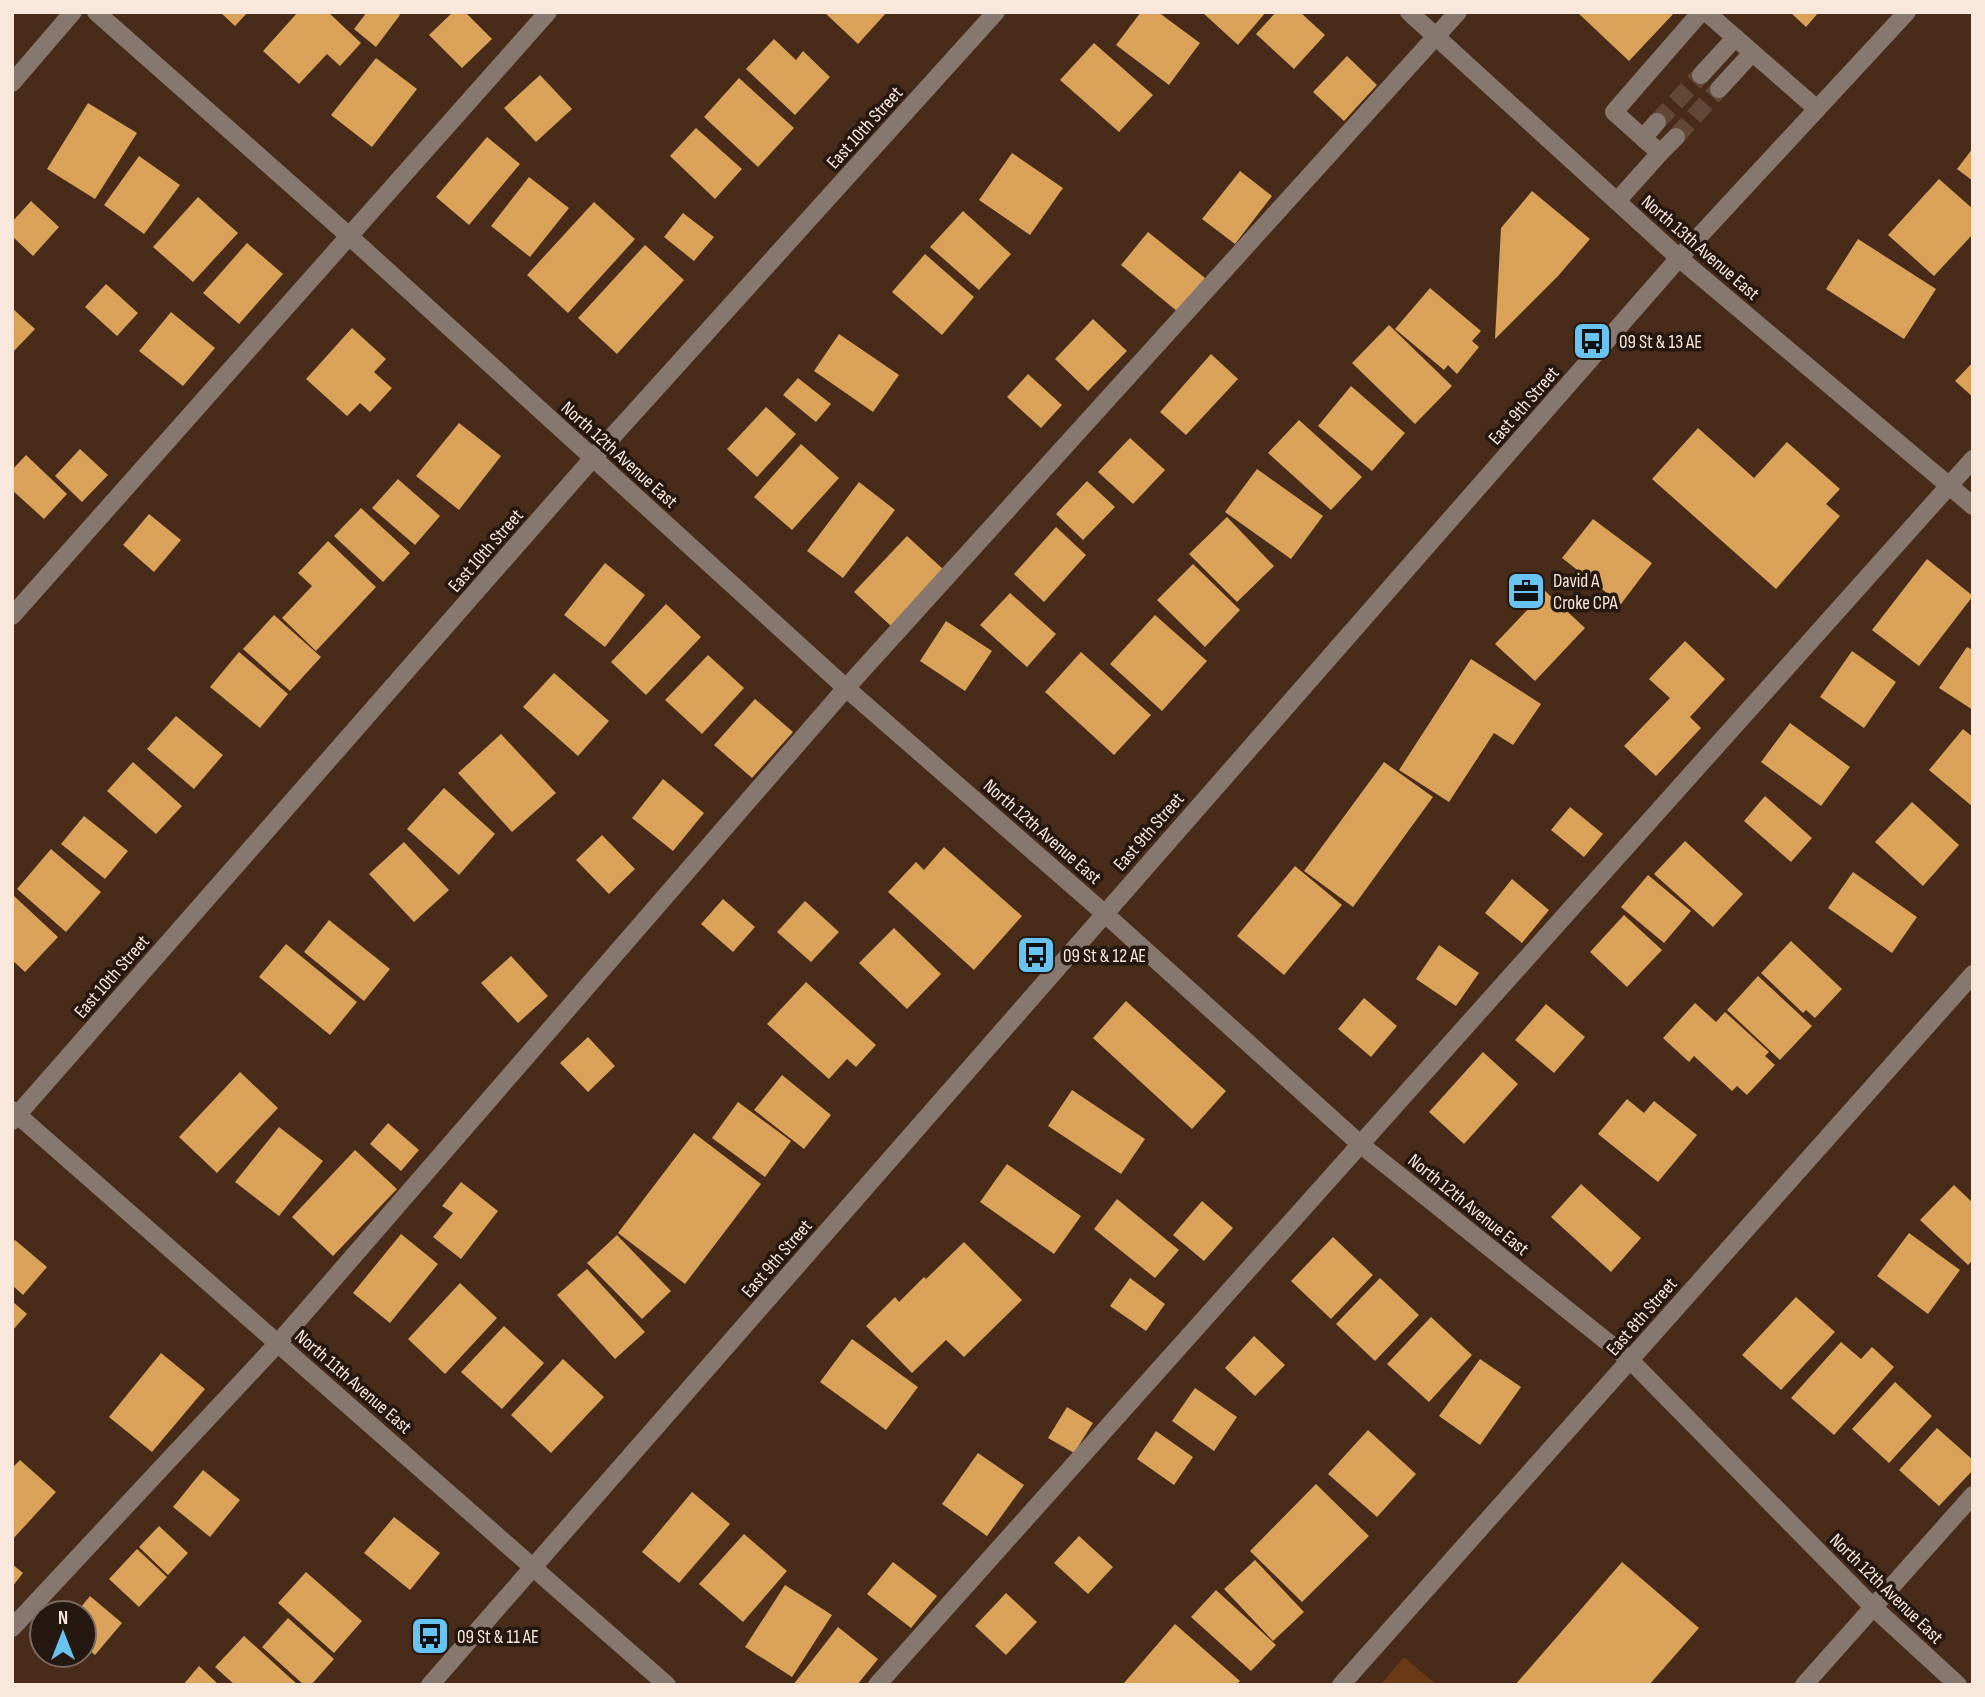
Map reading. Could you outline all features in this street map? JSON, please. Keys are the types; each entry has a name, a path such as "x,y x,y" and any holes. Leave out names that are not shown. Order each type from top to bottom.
{"street":[{"path":"12,83 73,12"},
{"name":"North 12th Avenue East","path":"96,12 348,235 846,688 1104,913 1360,1144 1630,1360 1873,1607 1958,1685"},
{"path":"12,616 548,12"},
{"name":"East 10th Street","path":"14,1115 593,458 996,12"},
{"name":"North 13th Avenue East","path":"1409,12 1679,258 1973,506"},
{"path":"12,1628 279,1342 846,688 1458,12"},
{"path":"1660,153 1614,112 1703,12 1817,109"},
{"name":"East 9th Street","path":"430,1685 1679,258 1907,12"},
{"path":"1701,75 1735,38"},
{"path":"1719,89 1752,53"},
{"path":"1643,138 1657,122"},
{"path":"1617,201 1676,136"},
{"path":"877,1685 1973,459"},
{"name":"East 8th Street","path":"1341,1685 1973,974"},
{"name":"North 11th Avenue East","path":"14,1115 279,1342 667,1685"},
{"path":"1804,1685 1973,1495"}],"shaded area":[{"path":"1404,1657 1437,1685 1380,1685"}],"building":[{"path":"220,12 248,12 235,26"},
{"path":"298,12 328,12 361,43 340,66 327,54 299,84 263,51"},
{"path":"367,12 396,12 400,15 376,47 354,29"},
{"path":"453,12 465,12 492,39 462,68 429,35"},
{"path":"824,12 887,12 858,44"},
{"path":"1141,12 1158,12 1200,43 1169,85 1116,45"},
{"path":"1202,12 1266,12 1238,45"},
{"path":"1276,12 1300,12 1325,35 1294,69 1256,34"},
{"path":"1577,12 1675,12 1629,61"},
{"path":"1790,12 1819,12 1806,27"},
{"path":"774,39 796,60 803,51 830,77 795,115 746,69"},
{"path":"1094,43 1153,95 1119,132 1060,80"},
{"path":"1347,56 1377,85 1344,121 1313,92"},
{"path":"376,58 417,89 372,147 331,115"},
{"path":"540,75 572,109 536,142 504,108"},
{"path":"739,78 794,128 758,167 704,117"},
{"path":"88,103 137,133 95,199 47,169"},
{"path":"696,128 742,169 715,199 670,156"},
{"path":"487,137 520,164 469,225 436,197"},
{"path":"1973,148 1973,181 1957,169"},
{"path":"1012,153 1063,188 1030,235 979,200"},
{"path":"139,156 180,185 144,234 104,205"},
{"path":"1240,171 1272,196 1235,244 1202,219"},
{"path":"529,177 569,208 530,257 491,226"},
{"path":"1939,179 1973,209 1973,234 1934,276 1888,235"},
{"path":"1532,191 1590,239 1558,276 1495,339 1501,228"},
{"path":"198,197 238,233 193,282 153,247"},
{"path":"31,201 59,227 33,256 12,236 12,222"},
{"path":"594,202 635,239 568,313 527,275"},
{"path":"963,211 1011,254 979,290 930,247"},
{"path":"683,213 714,237 694,261 664,237"},
{"path":"1148,232 1205,278 1178,312 1121,265"},
{"path":"1858,239 1936,289 1904,339 1826,289"},
{"path":"247,243 283,274 239,324 203,293"},
{"path":"645,245 684,280 617,354 578,318"},
{"path":"925,254 974,297 942,335 892,292"},
{"path":"106,284 138,313 117,336 85,307"},
{"path":"1430,288 1481,331 1472,341 1479,347 1457,374 1448,365 1444,370 1395,329"},
{"path":"12,308 35,329 12,353"},
{"path":"171,312 215,348 183,386 139,351"},
{"path":"1093,319 1127,351 1088,391 1055,359"},
{"path":"1389,325 1452,386 1415,424 1352,363"},
{"path":"352,328 386,359 374,372 392,388 370,412 360,403 347,416 306,379"},
{"path":"839,334 899,375 873,412 814,371"},
{"path":"1211,354 1238,379 1186,435 1160,412"},
{"path":"1973,362 1973,397 1955,381"},
{"path":"1028,374 1062,405 1041,428 1007,397"},
{"path":"798,378 831,404 816,422 783,395"},
{"path":"1351,386 1405,433 1372,471 1318,426"},
{"path":"766,407 796,434 757,477 727,449"},
{"path":"1299,420 1362,477 1331,510 1268,453"},
{"path":"459,423 501,456 459,510 416,476"},
{"path":"1698,428 1754,478 1787,442 1840,489 1826,504 1840,516 1776,589 1652,479"},
{"path":"1130,438 1165,470 1133,504 1098,472"},
{"path":"801,444 839,478 792,530 754,497"},
{"path":"80,449 108,475 82,502 55,476"},
{"path":"26,455 67,494 44,519 12,490 12,470"},
{"path":"1257,469 1323,516 1291,559 1225,512"},
{"path":"398,479 440,516 415,545 372,508"},
{"path":"1087,481 1115,507 1083,540 1056,514"},
{"path":"859,482 895,510 843,578 807,551"},
{"path":"361,508 410,553 383,582 334,536"},
{"path":"149,514 181,540 154,572 123,545"},
{"path":"1227,517 1274,566 1237,602 1189,554"},
{"path":"1593,519 1652,563 1621,604 1562,558"},
{"path":"1056,527 1086,555 1044,602 1014,574"},
{"path":"907,536 944,570 891,626 854,592"},
{"path":"328,541 376,587 316,651 282,618 312,586 298,573"},
{"path":"1927,559 1973,596 1919,666 1872,630"},
{"path":"605,563 645,595 605,647 564,615"},
{"path":"1193,564 1240,610 1205,647 1157,600"},
{"path":"1531,578 1585,628 1535,681 1495,644 1532,605 1518,592"},
{"path":"1010,593 1056,634 1027,667 980,625"},
{"path":"666,604 701,637 646,695 611,662"},
{"path":"274,615 321,657 290,691 243,649"},
{"path":"1155,615 1207,661 1162,711 1110,664"},
{"path":"946,621 992,651 965,691 920,661"},
{"path":"1685,641 1725,679 1690,717 1701,728 1656,776 1624,746 1670,698 1649,679"},
{"path":"1967,647 1973,650 1973,710 1939,688"},
{"path":"1852,651 1896,682 1864,728 1820,697"},
{"path":"239,652 288,694 260,728 210,687"},
{"path":"1081,652 1151,715 1114,755 1045,692"},
{"path":"708,655 744,688 702,734 665,700"},
{"path":"1471,659 1541,704 1513,745 1494,733 1449,802 1399,770"},
{"path":"554,673 609,721 578,756 523,707"},
{"path":"755,699 793,732 752,778 714,745"},
{"path":"176,716 223,755 194,789 147,749"},
{"path":"1790,723 1850,767 1821,806 1761,762"},
{"path":"1963,729 1973,737 1973,807 1929,770"},
{"path":"501,734 556,793 512,832 458,773"},
{"path":"133,762 182,806 156,834 107,791"},
{"path":"1384,762 1433,797 1353,907 1304,871"},
{"path":"663,779 704,813 673,851 632,818"},
{"path":"444,788 495,834 459,875 407,829"},
{"path":"1765,796 1812,838 1791,862 1744,821"},
{"path":"1912,802 1959,845 1923,886 1875,842"},
{"path":"1570,807 1603,834 1584,857 1551,830"},
{"path":"84,816 128,851 105,879 61,844"},
{"path":"602,835 635,869 609,894 576,860"},
{"path":"1685,841 1743,894 1713,927 1654,874"},
{"path":"404,842 449,890 414,922 369,874"},
{"path":"944,847 1022,916 974,970 888,892 916,862 924,870"},
{"path":"51,849 101,892 66,932 17,889"},
{"path":"1295,866 1342,905 1284,975 1237,936"},
{"path":"1853,872 1917,917 1892,953 1828,908"},
{"path":"1648,875 1691,911 1664,943 1621,907"},
{"path":"1512,879 1549,910 1522,943 1485,913"},
{"path":"14,896 58,937 25,972 12,960"},
{"path":"723,899 755,927 733,952 701,924"},
{"path":"805,901 839,932 811,962 777,932"},
{"path":"1624,915 1662,950 1627,987 1590,952"},
{"path":"329,920 390,969 364,1001 304,952"},
{"path":"894,928 941,974 907,1009 859,963"},
{"path":"1791,941 1842,989 1815,1018 1806,1010 1803,1013 1761,973"},
{"path":"286,944 357,1002 330,1035 259,977"},
{"path":"1439,945 1479,973 1456,1006 1416,979"},
{"path":"511,956 548,996 518,1023 481,983"},
{"path":"1758,976 1812,1026 1780,1060 1727,1010"},
{"path":"806,982 876,1045 856,1067 847,1059 829,1079 767,1024"},
{"path":"1364,998 1397,1026 1371,1057 1338,1029"},
{"path":"1126,1001 1226,1091 1192,1129 1093,1038"},
{"path":"1695,1003 1716,1022 1725,1012 1769,1052 1765,1056 1775,1065 1747,1095 1737,1086 1732,1091 1694,1056 1689,1062 1663,1038"},
{"path":"1546,1004 1585,1037 1554,1073 1515,1040"},
{"path":"588,1037 615,1066 588,1092 560,1063"},
{"path":"1483,1052 1518,1084 1464,1144 1429,1112"},
{"path":"240,1072 278,1108 217,1173 179,1137"},
{"path":"782,1075 831,1115 804,1149 754,1110"},
{"path":"1072,1090 1145,1139 1121,1174 1048,1126"},
{"path":"1627,1099 1644,1113 1654,1101 1697,1135 1658,1182 1598,1134"},
{"path":"738,1102 791,1141 765,1177 712,1138"},
{"path":"388,1123 419,1150 401,1171 370,1144"},
{"path":"279,1127 323,1161 279,1216 235,1182"},
{"path":"694,1133 761,1184 685,1284 618,1233"},
{"path":"355,1150 397,1189 333,1256 292,1217"},
{"path":"1007,1164 1081,1216 1054,1254 980,1202"},
{"path":"461,1182 498,1211 461,1259 433,1237 453,1213 442,1206"},
{"path":"1581,1184 1641,1238 1611,1272 1551,1217"},
{"path":"1954,1185 1973,1203 1973,1260 1968,1265 1920,1220"},
{"path":"1117,1199 1179,1250 1155,1278 1094,1229"},
{"path":"1202,1201 1233,1228 1204,1261 1173,1235"},
{"path":"1909,1233 1960,1270 1928,1314 1877,1276"},
{"path":"401,1234 438,1264 390,1323 353,1293"},
{"path":"617,1235 671,1291 642,1319 587,1263"},
{"path":"1333,1237 1373,1275 1331,1319 1291,1281"},
{"path":"15,1240 47,1267 23,1295 12,1285 12,1244"},
{"path":"964,1242 1022,1300 964,1357 946,1340 912,1373 866,1326 895,1297 899,1302 924,1277 926,1279"},
{"path":"587,1269 645,1332 615,1359 557,1295"},
{"path":"1130,1278 1165,1304 1146,1331 1110,1306"},
{"path":"1380,1278 1419,1315 1375,1361 1336,1324"},
{"path":"460,1283 497,1318 445,1374 408,1339"},
{"path":"1796,1297 1835,1332 1781,1390 1742,1355"},
{"path":"12,1301 27,1314 12,1331"},
{"path":"1431,1317 1472,1355 1429,1402 1387,1364"},
{"path":"504,1326 544,1363 502,1409 461,1372"},
{"path":"1254,1336 1285,1365 1255,1396 1225,1368"},
{"path":"852,1339 918,1387 886,1430 820,1382"},
{"path":"1841,1342 1861,1359 1872,1347 1894,1367 1834,1435 1791,1398"},
{"path":"161,1353 205,1389 152,1452 109,1417"},
{"path":"563,1359 604,1397 551,1453 511,1415"},
{"path":"1480,1359 1521,1387 1480,1445 1439,1416"},
{"path":"1895,1382 1932,1416 1889,1463 1852,1429"},
{"path":"1195,1388 1237,1417 1214,1451 1172,1421"},
{"path":"1067,1407 1093,1423 1074,1453 1048,1438"},
{"path":"1937,1428 1973,1460 1973,1470 1939,1506 1899,1470"},
{"path":"1368,1430 1416,1474 1377,1517 1328,1474"},
{"path":"1156,1431 1193,1457 1174,1485 1137,1459"},
{"path":"978,1453 1024,1485 987,1536 942,1504"},
{"path":"20,1460 56,1492 12,1540 12,1468"},
{"path":"203,1470 240,1500 210,1537 173,1507"},
{"path":"1316,1484 1369,1536 1302,1602 1250,1551"},
{"path":"692,1492 730,1524 679,1583 642,1552"},
{"path":"394,1517 440,1553 410,1590 364,1553"},
{"path":"159,1526 188,1553 168,1575 139,1547"},
{"path":"744,1534 787,1571 743,1622 699,1584"},
{"path":"1079,1536 1113,1567 1088,1594 1054,1563"},
{"path":"137,1549 167,1577 139,1607 109,1579"},
{"path":"1255,1560 1304,1612 1273,1641 1224,1589"},
{"path":"893,1562 937,1596 911,1628 867,1594"},
{"path":"1622,1562 1699,1628 1649,1685 1515,1685"},
{"path":"12,1564 23,1573 12,1587"},
{"path":"306,1572 362,1621 334,1653 278,1603"},
{"path":"785,1585 832,1615 792,1677 745,1647"},
{"path":"1216,1590 1276,1645 1251,1671 1191,1617"},
{"path":"1006,1593 1037,1622 1006,1655 975,1626"},
{"path":"98,1603 122,1623 98,1651"},
{"path":"288,1618 334,1659 311,1685 304,1685 262,1647"},
{"path":"1175,1624 1240,1681 1236,1685 1124,1683"},
{"path":"838,1627 878,1659 857,1685 793,1685"},
{"path":"244,1636 298,1685 235,1685 215,1667"},
{"path":"199,1666 219,1685 183,1685"}],"tunnel":[{"path":"1657,122 1701,75"},
{"path":"1676,137 1719,89"}],"place":[{"name":"09 St & 13 AE","path":"1592,341"},
{"name":"David A Croke CPA","path":"1526,591"},
{"name":"09 St & 12 AE","path":"1036,955"},
{"name":"09 St & 11 AE","path":"430,1636"}]}
